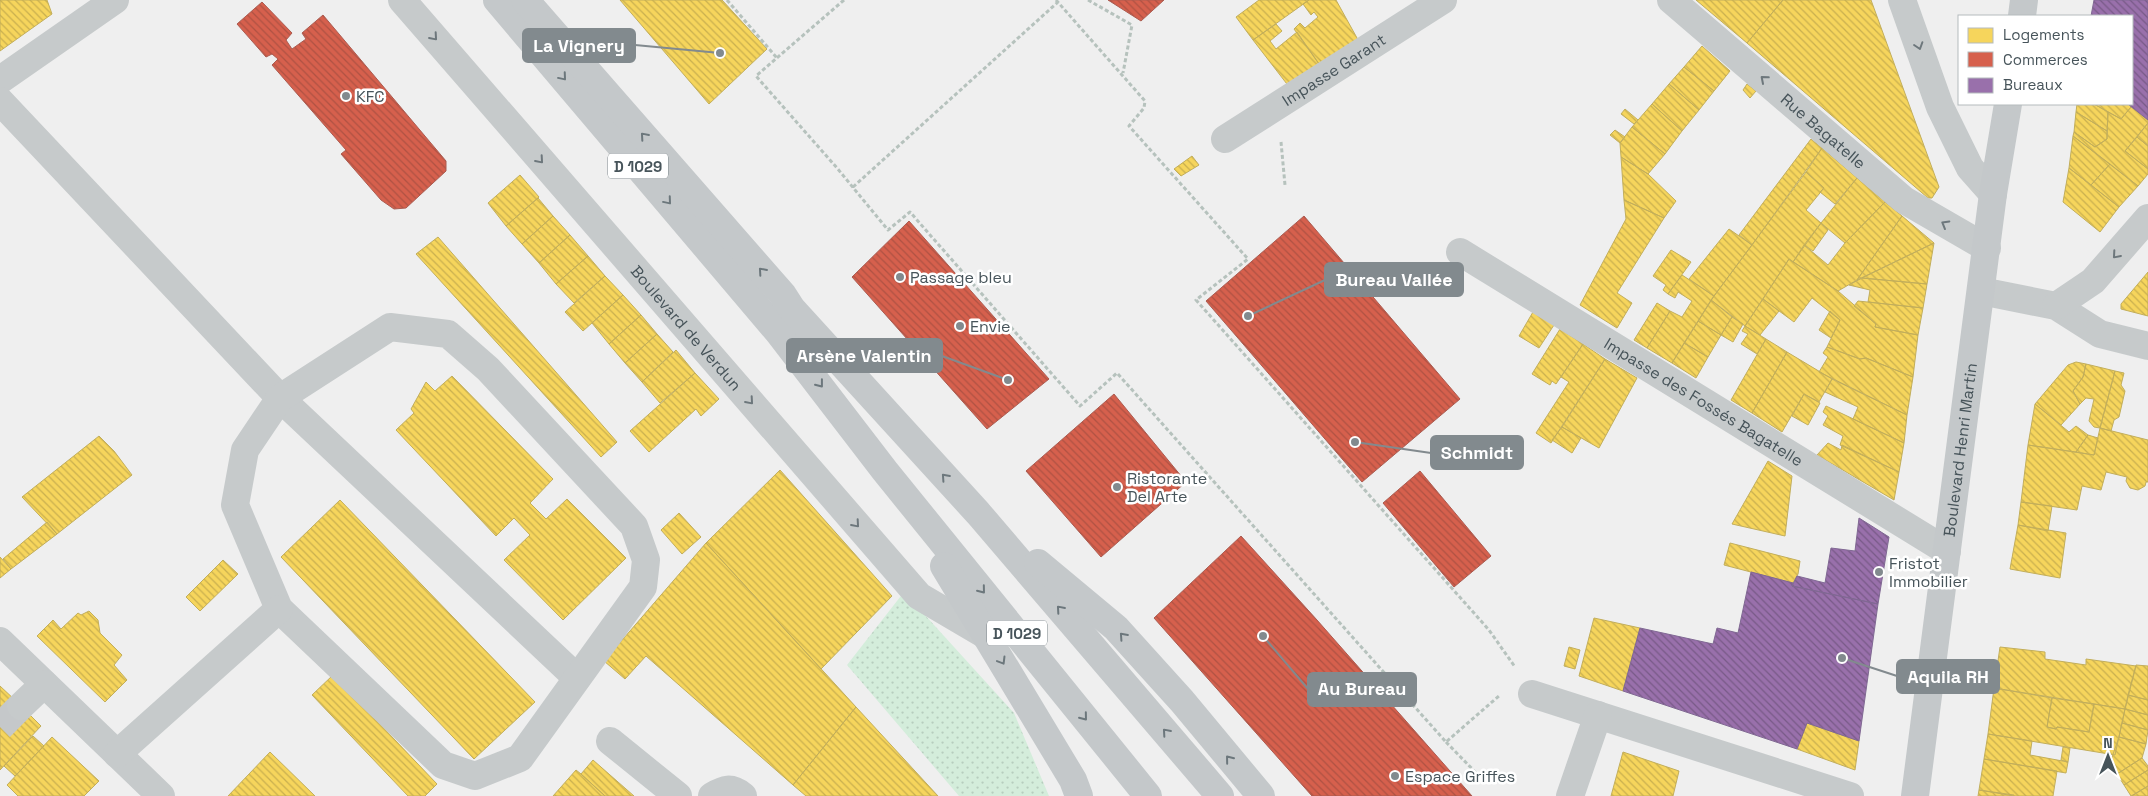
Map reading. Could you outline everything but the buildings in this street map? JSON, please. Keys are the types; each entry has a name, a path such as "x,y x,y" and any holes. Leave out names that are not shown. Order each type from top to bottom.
{"main road":[{"name":"D 1029","path":"497,0 779,332 885,471 1148,796"},
{"name":"D 1029","path":"525,0 783,295 792,309 978,513 1220,796"},
{"path":"2022,15 2024,0"},
{"name":"Boulevard Henri Martin","path":"1915,796 1993,194 2008,105"},
{"path":"885,471 987,636 1073,780 1080,796"},
{"path":"978,513 1116,628 1182,701 1261,796"}],"street":[{"path":"0,80 115,0"},
{"name":"Boulevard de Verdun","path":"402,0 919,596 987,636"},
{"name":"Impasse Garant","path":"1225,139 1443,0"},
{"name":"Rue Bagatelle","path":"1671,0 1904,200 1987,248"},
{"path":"1902,0 1940,107 1970,168 1993,194"},
{"path":"0,101 280,398 577,678"},
{"path":"2056,306 2093,281 2148,218"},
{"name":"Impasse des Fossés Bagatelle","path":"1460,252 1947,552"},
{"path":"1981,291 2056,306 2100,334 2148,346"},
{"path":"390,327 448,334 488,368 634,526 646,560 643,587 520,758 475,776 443,764 279,609 235,505 245,450 280,398 390,327"},
{"path":"117,754 279,609"},
{"path":"0,641 161,796"},
{"path":"21,706 44,684"},
{"path":"1532,694 1850,796"},
{"path":"1570,796 1598,715"},
{"path":"610,741 678,796"},
{"path":"712,796 724,789 736,790 743,796"}],"path":[{"path":"727,0 778,58"},
{"path":"844,0 756,76 888,230 910,212 1080,406 1117,373 1446,742 1481,778 1500,782"},
{"path":"1088,0 1132,25 1122,74"},
{"path":"852,187 1057,1 1145,101 1144,108 1129,126 1248,259 1196,300 1489,630 1517,669"},
{"path":"1280,104 1285,185"},
{"path":"1446,742 1505,691"}],"green space":[{"path":"904,592 1014,713 1049,796 959,796 847,665"}],"tunnel":[{"path":"0,727 21,706"}],"place":[{"name":"La Vignery","path":"720,53"},
{"name":"KFC","path":"346,96"},
{"name":"Passage bleu","path":"900,277"},
{"name":"Bureau Vallée","path":"1248,316"},
{"name":"Envie","path":"960,326"},
{"name":"Arsène Valentin","path":"1008,380"},
{"name":"Schmidt","path":"1355,442"},
{"name":"Ristorante Del Arte","path":"1117,487"},
{"name":"Fristot Immobilier","path":"1879,572"},
{"name":"Au Bureau","path":"1263,636"},
{"name":"Aquila RH","path":"1842,658"},
{"name":"Espace Griffes","path":"1395,776"}]}
